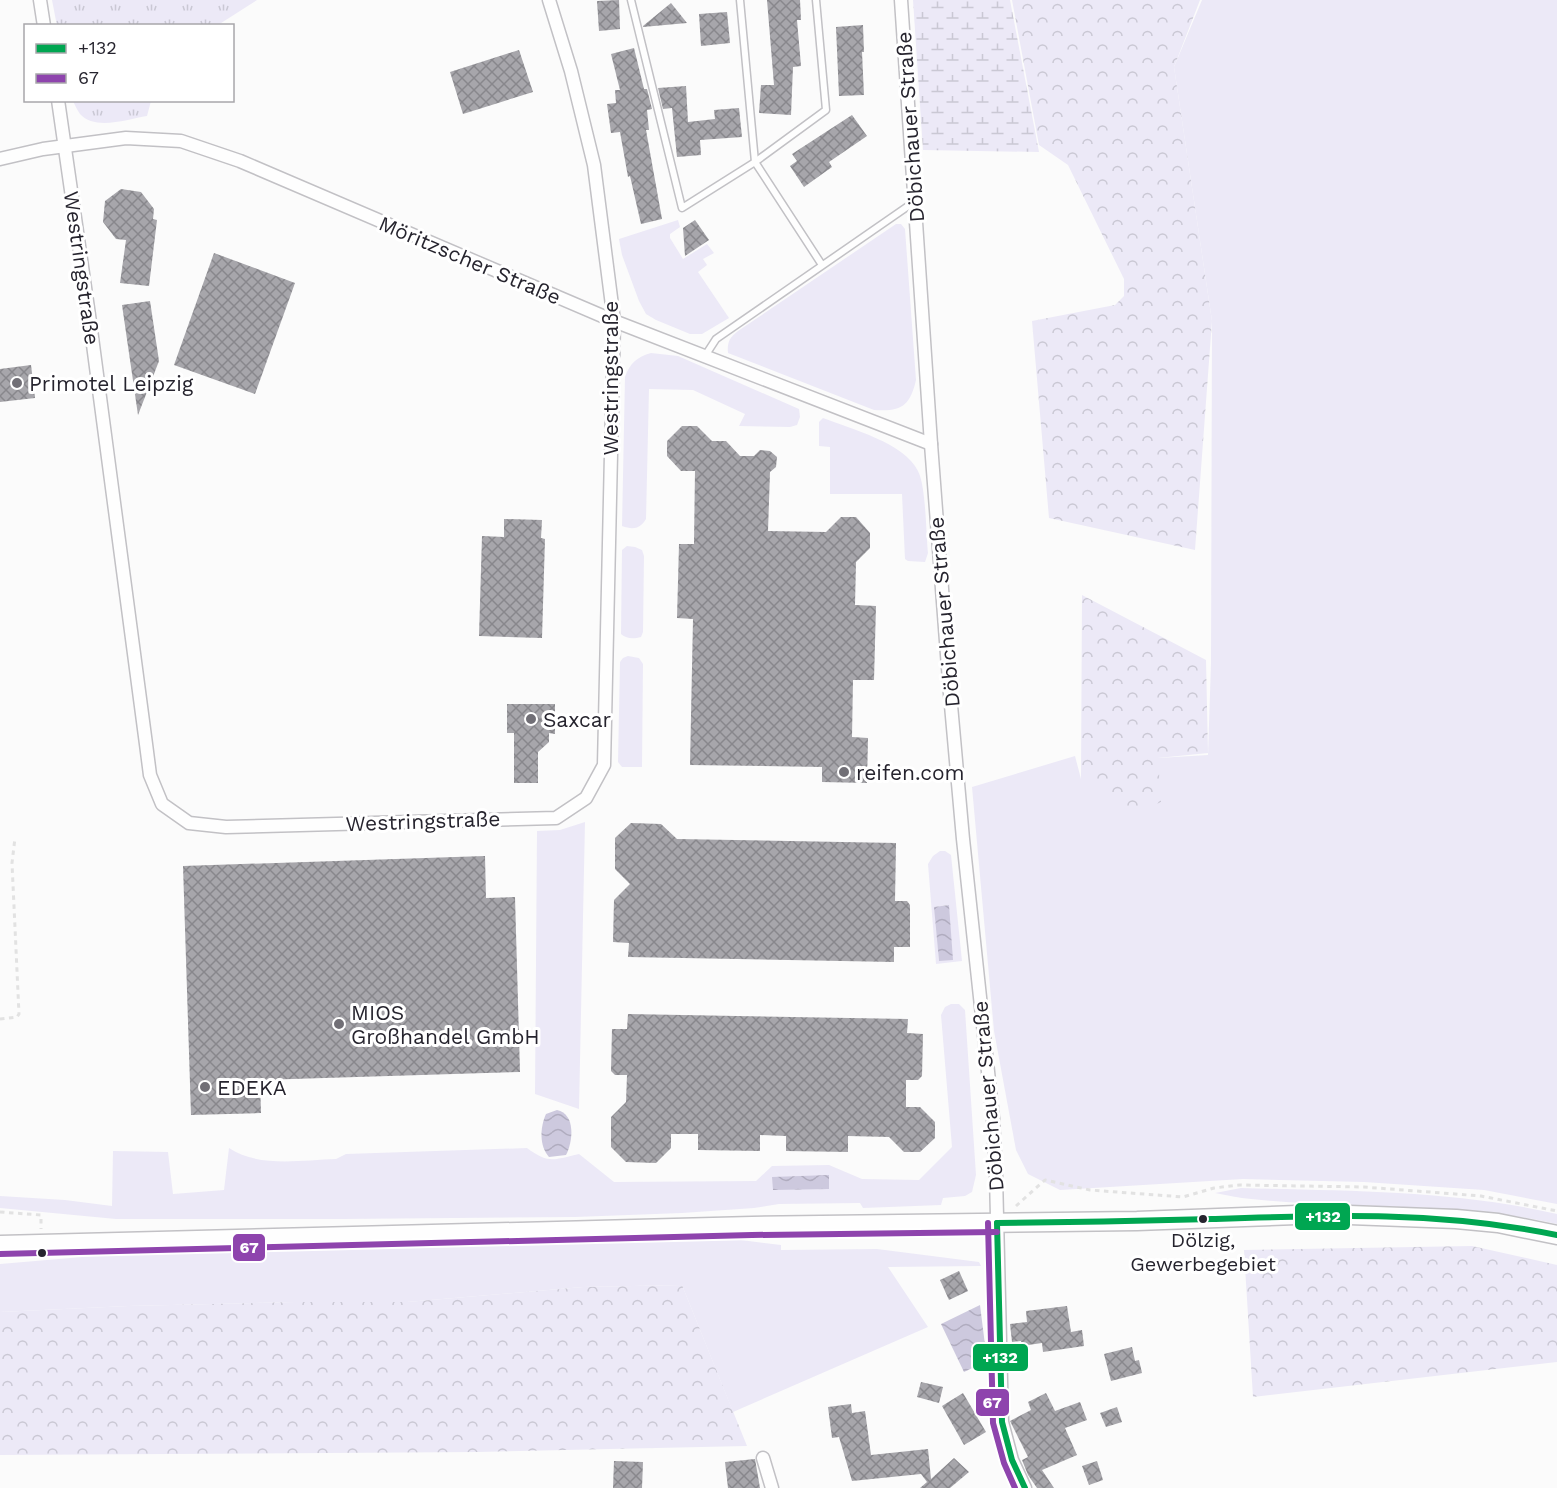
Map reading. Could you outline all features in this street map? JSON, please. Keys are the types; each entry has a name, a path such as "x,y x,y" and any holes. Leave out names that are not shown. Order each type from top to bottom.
{"street":[{"path":"40,0 44,24"},
{"name":"Westringstraße","path":"58,102 150,775 162,804 189,823 226,827 556,818 586,798 604,765 614,321 594,165 571,71 549,0"},
{"name":"Döbichauer Straße","path":"901,0 931,444 963,839 993,1118 1002,1422 1012,1460 1025,1488"},
{"name":"Möritzscher Straße","path":"0,159 43,149 126,138 182,141 240,161 614,321 931,444"},
{"path":"0,1245 1323,1214 1456,1219 1498,1223 1557,1235"},
{"path":"763,1458 772,1488"}],"lane":[{"path":"631,0 682,208 755,162 826,110 816,0"},
{"path":"741,0 755,162 822,265"},
{"path":"705,356 716,339 915,202"}],"path":[{"path":"0,1019 17,1017 19,1014 12,863 15,838"},
{"path":"997,1223 1045,1179 1090,1190 1183,1197 1214,1188 1240,1185 1364,1187 1480,1196 1557,1211"},
{"path":"0,1212 41,1215 41,1243"}],"green space":[{"path":"52,0 257,0 220,24 57,24"},
{"path":"913,0 1010,0 1039,152 923,150"},
{"path":"1012,0 1200,0 1174,67 1212,321 1195,550 1049,518 1032,321 1115,305 1124,296 1124,279 1068,165 1039,145"},
{"path":"1202,0 1557,0 1557,1204 1484,1190 1364,1182 1243,1179 1060,1190 1028,1174 1016,1150 994,1031 972,787 1075,756 1081,779 1158,758 1208,755 1211,663 1212,321 1174,67"},
{"path":"74,102 151,102 147,116 121,121 94,122 80,114"},
{"path":"678,220 680,227 670,234 670,238 683,259 707,244 714,253 703,259 707,265 698,272 729,318 702,334 690,334 646,314 622,255 619,239"},
{"path":"896,224 901,224 905,229 916,380 911,396 903,406 891,410 874,410 728,353 729,341 738,331"},
{"path":"651,353 678,356 799,409 800,417 797,425 790,427 739,426 745,414 693,390 649,389 646,519 639,527 630,528 622,526 625,377 635,361"},
{"path":"823,418 876,438 902,452 911,461 918,471 923,487 928,553 925,562 905,559 902,494 830,494 830,447 819,446 819,422"},
{"path":"627,546 642,550 644,556 643,632 641,637 635,638 628,638 621,634 622,550"},
{"path":"1082,595 1206,660 1208,753 1158,758 1161,802 1135,814 1081,779"},
{"path":"628,656 639,658 643,664 642,767 622,767 618,762 620,662"},
{"path":"585,822 579,1109 535,1094 537,831 560,830"},
{"path":"940,851 951,855 962,961 936,964 928,864","holes":["949,906 939,961 935,907"]},
{"path":"959,1004 965,1010 976,1175 972,1192 965,1196 943,1198 941,1205 863,1208 860,1203 779,1204 682,1213 575,1217 342,1219 116,1219 0,1208 0,1196 112,1206 113,1151 168,1152 173,1194 224,1190 229,1148 267,1161 295,1161 336,1159 346,1154 527,1148 546,1159 579,1154 614,1182 756,1181 772,1166 829,1165 862,1179 919,1180 952,1147 941,1015 945,1007"},
{"path":"1241,1188 1400,1193 1479,1200 1557,1214 1557,1224 1481,1212 1246,1199 1215,1193"},
{"path":"741,1240 781,1245 781,1250 877,1249 979,1262 981,1266 888,1267 928,1327 733,1412 682,1285 583,1287 407,1302 128,1306 0,1312 0,1264 94,1256"},
{"path":"1472,1246 1557,1265 1557,1362 1253,1397 1244,1250"},
{"path":"682,1285 747,1446 478,1452 0,1455 0,1312 128,1306 407,1302 583,1287"}],"water":[{"path":"949,905 953,960 939,961 934,907"},
{"path":"557,1110 567,1117 570,1123 570,1143 566,1155 549,1157 542,1142 543,1125 546,1114"},
{"path":"829,1175 829,1189 773,1190 772,1177"},
{"path":"980,1305 987,1361 964,1372 941,1324"}],"building":[{"path":"619,0 620,29 599,31 597,1"},
{"path":"767,0 800,0 801,20 797,20 801,66 793,67 791,115 759,113 761,85 774,85"},
{"path":"671,3 687,23 643,27 643,26"},
{"path":"727,12 730,43 701,46 699,14"},
{"path":"863,25 864,95 839,96 836,27"},
{"path":"634,48 644,89 647,89 652,109 647,110 649,130 646,130 662,219 641,224 630,176 628,177 620,132 611,133 607,104 616,103 615,90 620,90 611,54"},
{"path":"519,50 533,92 463,114 450,72"},
{"path":"686,86 688,122 715,119 714,110 739,108 742,137 700,140 701,155 677,157 672,108 663,109 658,88"},
{"path":"852,115 867,136 829,162 832,167 804,187 790,166 797,161 792,154"},
{"path":"121,189 141,192 154,209 153,219 157,220 149,286 120,283 126,240 116,239 103,222 105,201"},
{"path":"695,220 709,240 685,256 683,228"},
{"path":"214,253 295,283 255,394 174,365"},
{"path":"150,301 159,361 138,415 122,305"},
{"name":"Primotel Leipzig","path":"31,365 35,398 0,402 0,369"},
{"path":"682,426 697,426 712,441 726,441 740,456 754,456 760,450 770,451 777,457 776,467 770,472 768,531 826,532 841,517 856,517 870,533 870,548 856,562 855,605 876,606 874,680 853,680 852,737 868,738 867,783 822,782 822,767 690,765 693,619 677,618 679,544 694,544 695,471 681,471 667,456 667,441"},
{"path":"504,519 542,520 541,538 545,539 542,638 479,636 482,536 504,537"},
{"path":"507,704 555,704 555,734 549,733 549,742 538,752 538,783 514,783 514,733 507,733"},
{"path":"631,823 661,824 677,839 896,843 895,901 907,901 910,905 910,947 894,947 894,962 628,957 629,943 613,942 614,900 630,884 615,869 615,838"},
{"name":"MIOS Großhandel GmbH","path":"485,856 486,898 515,897 520,1072 260,1080 261,1113 191,1115 183,866"},
{"path":"628,1014 908,1019 907,1033 923,1034 922,1076 918,1080 906,1080 906,1107 920,1107 935,1122 935,1138 920,1152 904,1152 889,1137 848,1136 848,1152 786,1151 786,1136 760,1135 760,1151 698,1150 698,1134 671,1134 671,1148 656,1163 626,1162 611,1147 611,1117 626,1102 627,1075 615,1075 611,1071 612,1029 627,1029"},
{"path":"959,1271 968,1291 949,1300 940,1280"},
{"path":"1067,1306 1071,1332 1082,1330 1084,1346 1043,1352 1042,1343 1021,1346 1021,1341 1012,1342 1010,1324 1027,1322 1026,1311"},
{"path":"1132,1347 1135,1361 1139,1360 1142,1373 1111,1381 1104,1354"},
{"path":"921,1382 943,1387 939,1403 917,1397"},
{"path":"963,1393 986,1432 964,1445 942,1406"},
{"path":"1046,1393 1055,1411 1080,1402 1087,1420 1065,1428 1077,1455 1042,1470 1054,1488 1037,1488 1028,1475 1022,1460 1028,1457 1010,1421 1031,1410 1028,1402"},
{"path":"851,1404 852,1413 865,1411 871,1455 928,1449 931,1479 954,1458 969,1472 950,1488 920,1488 927,1482 921,1474 852,1481 839,1437 832,1438 828,1407"},
{"path":"1117,1407 1122,1422 1106,1427 1100,1413"},
{"path":"755,1459 760,1488 728,1488 725,1462"},
{"path":"614,1461 643,1462 642,1488 613,1488"},
{"path":"1097,1461 1103,1480 1089,1485 1082,1466"}],"transit line":[{"name":"+132","path":"997,1223 1385,1216 1470,1222 1557,1235"},
{"name":"67","path":"988,1223 993,1423 1004,1463 1015,1488"},
{"name":"+132","path":"997,1223 1002,1422 1012,1460 1025,1488"},
{"name":"67","path":"0,1254 752,1235 997,1232"}],"place":[{"name":"Primotel Leipzig","path":"17,383"},
{"name":"Saxcar","path":"531,719"},
{"name":"reifen.com","path":"844,772"},
{"name":"MIOS Großhandel GmbH","path":"339,1024"},
{"name":"EDEKA","path":"205,1087"},
{"name":"Dölzig, Gewerbegebiet","path":"1203,1219"}]}
